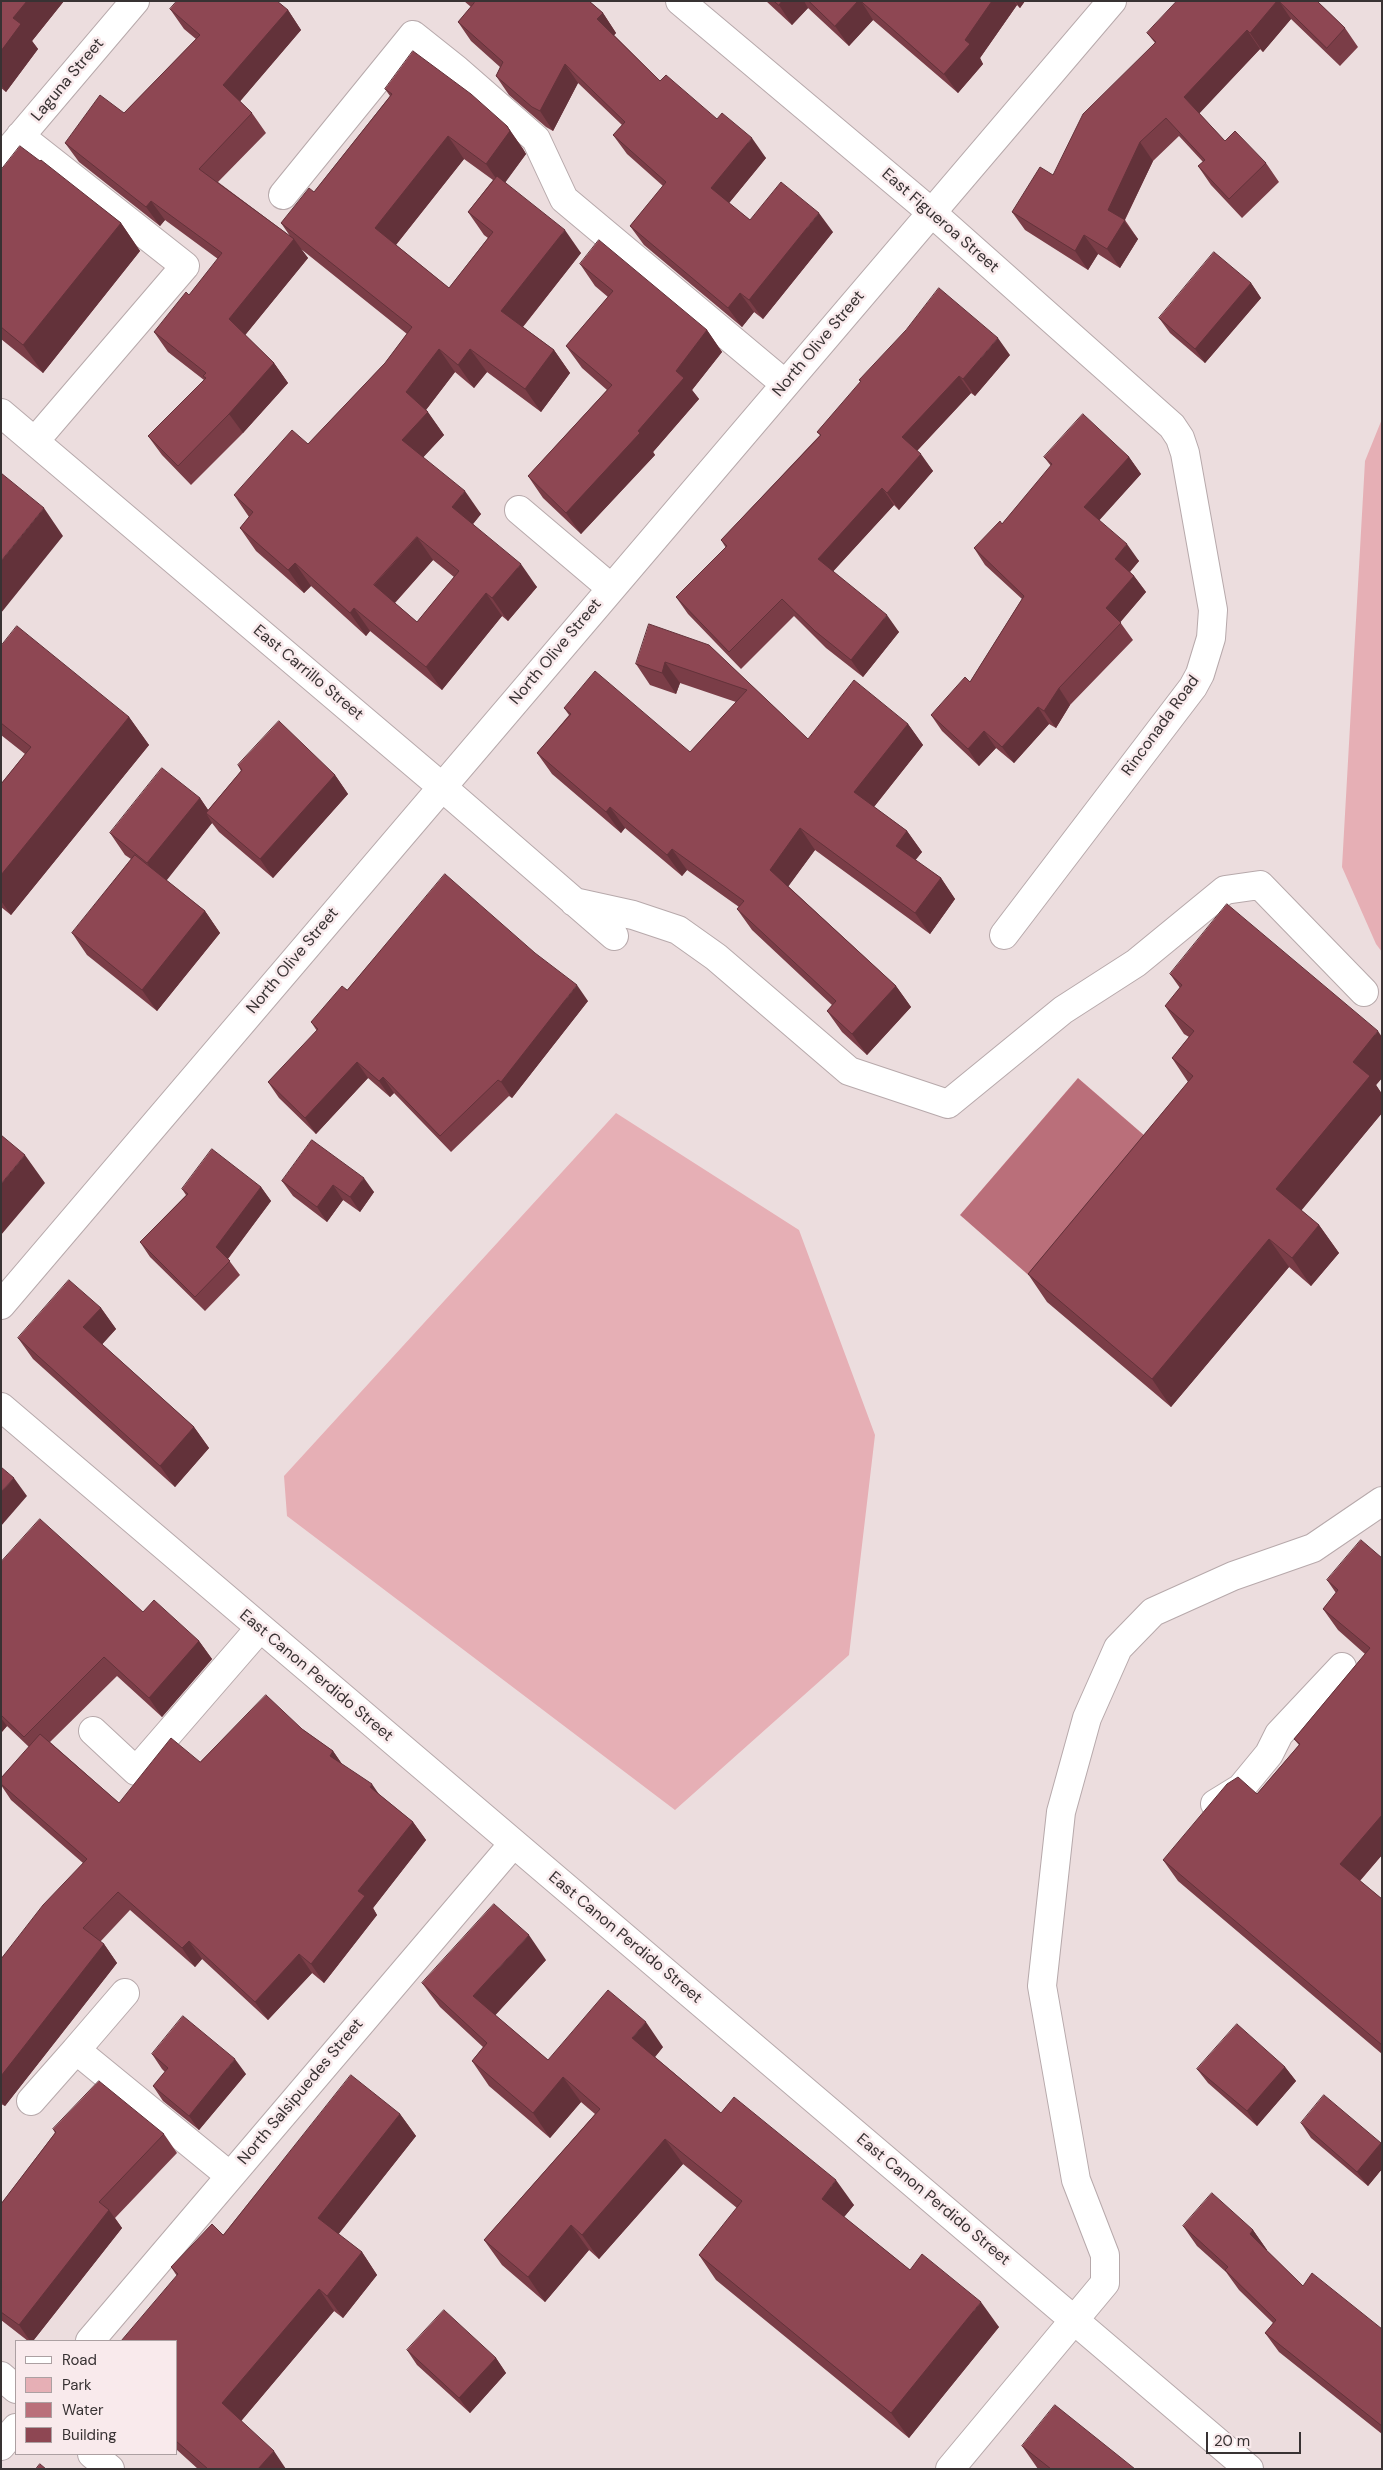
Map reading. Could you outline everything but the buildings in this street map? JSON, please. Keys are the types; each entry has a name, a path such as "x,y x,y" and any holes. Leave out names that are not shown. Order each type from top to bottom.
{"street":[{"name":"Laguna Street","path":"1,159 135,1"},
{"name":"East Figueroa Street","path":"680,1 931,212 1172,426 1180,438 1185,453"},
{"name":"North Olive Street","path":"1,1305 1112,1"},
{"path":"282,195 413,35 457,70 536,139 564,199 785,384"},
{"path":"20,136 185,266 35,441"},
{"name":"East Carrillo Street","path":"1,413 442,786 614,936"},
{"name":"Rinconada Road","path":"1004,934 1193,687 1200,674 1211,638 1213,610 1185,453"},
{"path":"519,510 611,588"},
{"path":"574,902 633,915 678,930 716,957 848,1071 948,1104 1063,1010 1136,963 1225,890 1260,886 1364,992"},
{"name":"East Canon Perdido Street","path":"1,1407 1249,2469"},
{"path":"950,2469 1105,2283 1104,2256 1076,2180 1042,1986 1061,1812 1087,1718 1118,1648 1153,1612 1233,1576 1313,1548 1382,1501"},
{"path":"92,1731 136,1770 260,1628"},
{"path":"1214,1804 1241,1788 1269,1754 1279,1734 1342,1667"},
{"name":"North Salsipuedes Street","path":"91,2340 513,1844"},
{"path":"32,2101 124,1993"},
{"path":"76,2050 230,2176"},
{"path":"1,2376 15,2388"},
{"path":"1,2446 15,2429"},
{"path":"93,2455 110,2469"}],"green space":[{"path":"1382,419 1382,952 1376,944 1342,867 1365,461"},
{"path":"616,1113 799,1230 875,1435 849,1655 675,1810 287,1516 284,1476"}],"water":[{"path":"1078,1078 1160,1149 1042,1287 960,1215"}]}
